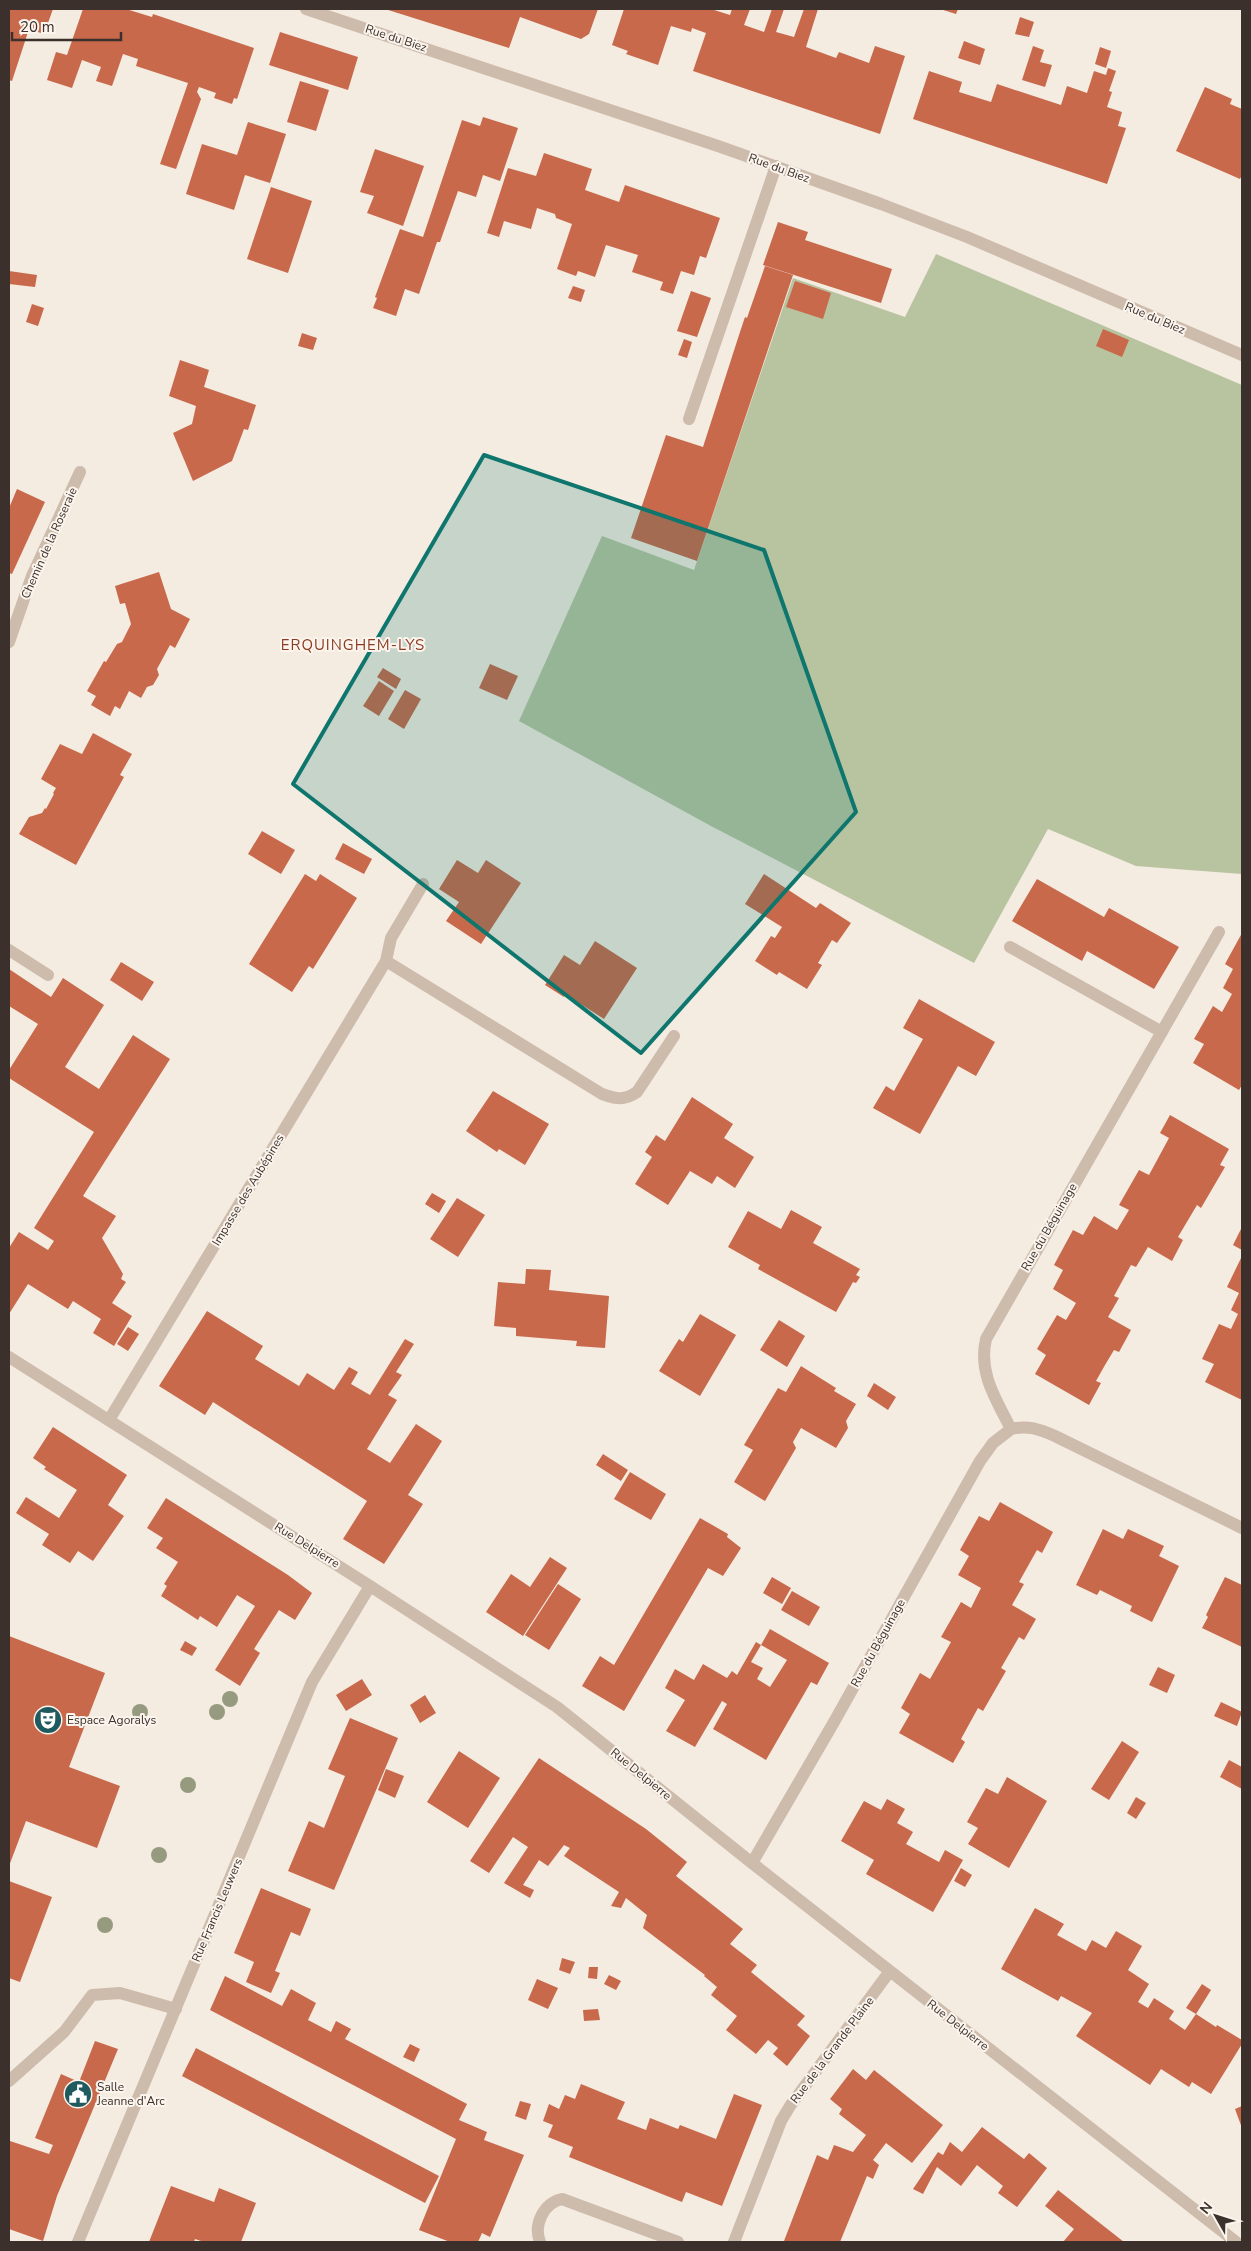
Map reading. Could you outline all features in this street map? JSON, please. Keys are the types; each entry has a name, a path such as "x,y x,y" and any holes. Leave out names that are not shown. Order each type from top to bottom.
{"street":[{"name":"Rue du Biez","path":"306,9 776,166 967,237 1242,355"},
{"path":"688,419 776,166"},
{"name":"Chemin de la Roseraie","path":"9,642 32,576 80,472"},
{"name":"Impasse des Aubépines","path":"109,1420 386,961 391,938 423,884"},
{"name":"Rue du Béguinage","path":"752,1863 834,1722 980,1461 993,1442 1011,1429 989,1382 983,1364 986,1339 1219,932"},
{"path":"1010,947 1162,1032"},
{"path":"9,950 48,975"},
{"path":"386,961 602,1094 621,1100 629,1098 637,1092 674,1036"},
{"name":"Rue Delpierre","path":"10,1361 109,1420 558,1708 752,1863 1236,2242"},
{"path":"1011,1429 1030,1427 1055,1436 1242,1528"},
{"name":"Rue Francis Leuwers","path":"78,2242 312,1682 370,1586"},
{"name":"Rue de la Grande Plaine","path":"734,2242 781,2122 790,2106 890,1971"},
{"path":"9,2081 64,2032 92,1995 120,1993 176,2009"},
{"path":"540,2242 538,2229 541,2218 548,2205 562,2199 678,2242"}],"highlighted area":[{"path":"484,455 764,550 856,812 641,1053 293,784"}],"green space":[{"path":"936,254 1242,385 1242,874 1136,866 1048,829 974,963 711,826 519,721 602,536 694,570 793,278 905,317"}],"building":[{"path":"9,9 53,9 44,34 29,29 12,81 9,80"},
{"path":"83,9 126,9 152,17 153,14 254,48 237,99 234,98 232,104 214,98 216,93 199,87 197,92 201,99 176,169 160,164 188,83 136,66 138,59 123,54 112,86 96,81 101,67 82,60 72,88 47,80 56,52 67,55"},
{"path":"385,9 598,9 589,34 581,39 520,17 509,48"},
{"path":"624,9 711,9 730,15 732,9 750,9 744,25 764,32 772,9 784,9 776,32 794,37 804,9 818,9 806,47 836,58 839,52 869,63 875,46 905,56 880,134 693,71 706,33 692,28 691,32 671,26 658,65 626,54 628,51 612,45"},
{"path":"940,9 958,9 956,14"},
{"path":"1020,17 1034,22 1029,37 1015,34"},
{"path":"280,32 358,57 348,90 269,65"},
{"path":"964,41 985,49 980,65 958,58"},
{"path":"1033,46 1044,50 1040,62 1052,65 1045,87 1022,80"},
{"path":"1100,47 1111,51 1106,68 1095,64"},
{"path":"1108,68 1116,71 1109,91 1112,92 1107,107 1122,112 1118,126 1126,128 1107,184 913,119 929,71 962,82 959,92 991,102 997,84 1061,105 1067,86 1087,93 1094,71 1106,75"},
{"path":"300,81 329,90 316,131 287,122"},
{"path":"1205,87 1232,99 1230,104 1242,109 1242,175 1240,179 1176,151"},
{"path":"483,117 518,128 500,181 483,175 476,197 458,191 440,242 437,242 419,294 405,289 396,316 373,308 377,298 375,297 400,229 423,237 462,120 480,126"},
{"path":"248,122 286,134 270,183 245,175 234,210 186,194 202,144 237,155"},
{"path":"375,149 424,166 403,226 367,213 374,196 360,192"},
{"path":"544,153 592,169 585,190 619,202 625,185 720,218 706,258 700,256 694,275 681,271 673,294 660,290 663,282 632,272 638,255 606,245 595,277 578,271 576,276 557,269 572,224 556,218 555,214 537,208 531,229 504,221 499,237 487,233 508,168 536,176"},
{"path":"271,187 312,201 288,273 247,259"},
{"path":"778,222 808,232 805,240 892,269 881,303 763,265"},
{"path":"765,266 793,275 697,561 631,538 666,435 703,447 745,317 747,318"},
{"path":"9,271 37,275 35,287 9,284"},
{"path":"795,281 831,293 823,319 786,307"},
{"path":"573,286 585,290 581,302 568,298"},
{"path":"691,291 711,298 697,337 677,331"},
{"path":"32,304 44,308 38,326 26,322"},
{"path":"1103,329 1129,340 1122,357 1096,346"},
{"path":"302,333 317,338 313,350 298,346"},
{"path":"684,339 692,342 687,358 678,355"},
{"path":"180,360 209,370 204,387 256,405 248,430 244,429 232,461 193,481 173,433 192,424 196,406 169,396"},
{"path":"17,489 45,502 12,574 9,573 9,508"},
{"path":"159,572 171,609 190,619 175,648 170,645 157,669 159,675 153,685 147,687 141,698 129,691 120,709 115,706 110,716 91,705 96,696 87,691 104,661 106,662 117,644 122,642 131,624 125,603 120,604 115,586"},
{"path":"490,664 518,676 507,700 479,688"},
{"path":"383,668 401,679 396,689 377,677"},
{"path":"379,681 394,691 379,716 363,706"},
{"path":"405,690 421,699 404,729 388,719"},
{"path":"93,733 132,754 120,775 124,777 76,865 19,834 29,817 42,813 46,809 54,794 56,788 41,779 60,744 82,754"},
{"path":"262,831 295,850 281,874 248,854"},
{"path":"343,843 372,859 364,874 335,859"},
{"path":"457,860 478,873 486,860 521,883 481,944 446,921 459,902 439,889"},
{"path":"305,874 316,881 320,874 357,898 313,969 309,966 292,992 249,964"},
{"path":"764,874 816,908 820,903 851,923 837,943 832,940 818,963 822,965 807,989 779,972 777,975 755,961 771,936 775,938 782,927 745,904"},
{"path":"1037,879 1104,917 1109,908 1179,947 1154,989 1087,951 1082,961 1012,921"},
{"path":"1242,933 1242,1085 1239,1090 1193,1063 1204,1044 1194,1039 1213,1006 1222,1012 1232,994 1223,988 1233,969 1225,964"},
{"path":"595,941 637,968 604,1019 565,994 564,997 545,985 564,955 580,965"},
{"path":"121,962 154,982 142,1001 110,980"},
{"path":"9,969 51,997 63,978 104,1005 65,1067 99,1089 133,1035 170,1059 83,1196 116,1216 102,1238 123,1274 121,1279 126,1282 112,1303 132,1316 114,1346 93,1333 101,1319 73,1301 68,1309 28,1284 9,1314 9,1248 19,1232 48,1250 54,1241 34,1228 94,1132 9,1078 9,1070 38,1024 9,1006"},
{"path":"919,999 995,1042 976,1076 958,1066 920,1134 873,1108 886,1086 894,1091 923,1039 903,1028"},
{"path":"493,1091 549,1124 525,1165 499,1149 497,1152 466,1131"},
{"path":"692,1097 733,1124 724,1138 754,1157 735,1188 717,1176 712,1184 690,1171 668,1205 635,1184 652,1157 645,1152 656,1135 665,1141"},
{"path":"1170,1115 1229,1149 1220,1165 1225,1167 1201,1208 1197,1205 1178,1237 1183,1240 1172,1261 1148,1247 1136,1267 1131,1265 1114,1296 1119,1298 1108,1317 1131,1330 1119,1352 1114,1350 1096,1381 1101,1383 1089,1405 1035,1374 1046,1355 1037,1349 1057,1315 1066,1320 1076,1303 1053,1289 1063,1270 1054,1265 1073,1230 1083,1235 1094,1216 1117,1230 1129,1210 1119,1205 1139,1170 1149,1175 1169,1138 1160,1133"},
{"path":"432,1193 446,1201 439,1213 425,1204"},
{"path":"457,1198 485,1215 458,1257 430,1239"},
{"path":"791,1210 822,1227 813,1243 860,1269 856,1275 860,1277 856,1283 853,1282 836,1312 758,1269 760,1265 728,1247 748,1211 781,1229"},
{"path":"1242,1227 1242,1250 1233,1245"},
{"path":"1242,1256 1242,1400 1205,1382 1214,1364 1202,1359 1219,1324 1231,1329 1238,1314 1231,1310 1239,1293 1227,1287"},
{"path":"526,1269 551,1270 549,1290 609,1296 605,1348 576,1346 577,1341 516,1336 516,1328 494,1326 498,1282 525,1284"},
{"path":"207,1311 263,1346 255,1359 299,1386 307,1373 334,1390 349,1367 358,1372 351,1384 370,1395 405,1339 414,1344 396,1372 402,1375 388,1395 397,1400 367,1449 390,1463 416,1424 442,1441 408,1495 423,1504 384,1564 343,1539 367,1501 213,1402 205,1415 159,1386"},
{"path":"700,1314 736,1335 700,1396 659,1371 679,1339 683,1342"},
{"path":"779,1320 805,1336 787,1367 760,1350"},
{"path":"128,1327 139,1334 128,1351 117,1344"},
{"path":"801,1366 836,1388 834,1391 856,1404 846,1421 848,1428 836,1448 801,1428 793,1442 796,1448 765,1501 734,1482 753,1450 744,1445 778,1388 786,1392"},
{"path":"874,1383 896,1397 888,1410 867,1396"},
{"path":"53,1427 127,1475 108,1505 124,1516 93,1561 78,1551 70,1563 42,1545 49,1534 16,1513 26,1497 59,1518 77,1490 44,1469 46,1467 33,1458"},
{"path":"603,1454 628,1470 621,1481 596,1465"},
{"path":"630,1472 666,1494 651,1520 614,1499"},
{"path":"166,1498 288,1575 312,1593 295,1620 279,1610 254,1649 260,1653 240,1686 215,1670 255,1606 237,1595 217,1627 200,1616 198,1620 161,1596 167,1586 164,1584 178,1562 156,1548 163,1538 147,1528"},
{"path":"1000,1502 1053,1532 1042,1553 1037,1550 1019,1582 1024,1584 1012,1605 1036,1619 1024,1640 1019,1637 1001,1668 1006,1671 983,1711 978,1708 961,1739 965,1742 953,1763 899,1733 910,1714 901,1708 920,1673 930,1679 951,1642 941,1637 961,1602 971,1608 981,1588 958,1575 969,1556 960,1550 979,1516 989,1521"},
{"path":"700,1518 728,1534 727,1537 741,1548 723,1576 708,1568 624,1711 582,1686 600,1656 614,1665"},
{"path":"1103,1529 1123,1539 1128,1529 1164,1546 1159,1556 1179,1566 1152,1622 1130,1611 1132,1606 1100,1590 1097,1595 1076,1585"},
{"path":"550,1557 567,1568 523,1636 486,1612 511,1574 530,1587"},
{"path":"772,1577 791,1588 782,1604 763,1593"},
{"path":"1225,1577 1242,1585 1242,1647 1202,1628 1208,1617 1206,1615"},
{"path":"558,1584 581,1599 549,1650 525,1635"},
{"path":"792,1591 820,1607 809,1626 781,1610"},
{"path":"770,1629 829,1663 817,1685 811,1682 766,1760 713,1729 727,1704 722,1701 695,1747 666,1731 685,1700 665,1688 675,1669 694,1680 703,1664 727,1678 732,1671 737,1675 756,1642 761,1645","holes":["761,1645 787,1660 770,1687 757,1679 763,1668 751,1662"]},
{"name":"Espace Agoralys","path":"9,1636 105,1673 69,1767 120,1786 97,1848 26,1821 9,1866"},
{"path":"185,1641 197,1648 192,1656 180,1650"},
{"path":"1158,1667 1175,1675 1167,1693 1149,1685"},
{"path":"362,1679 372,1695 346,1711 336,1695"},
{"path":"425,1695 436,1713 420,1723 410,1705"},
{"path":"1221,1702 1242,1712 1237,1726 1214,1716"},
{"path":"350,1718 398,1738 334,1890 288,1871 309,1821 324,1828 345,1776 328,1769"},
{"path":"1122,1741 1139,1752 1109,1800 1091,1789"},
{"path":"459,1751 500,1778 468,1828 427,1802"},
{"path":"539,1758 646,1829 687,1862 676,1876 743,1929 730,1944 757,1965 751,1972 805,2016 797,2025 810,2036 787,2066 773,2054 778,2048 768,2040 756,2054 726,2030 737,2016 711,1995 717,1987 705,1975 643,1928 647,1915 626,1898 621,1908 611,1906 619,1892 564,1856 570,1848 564,1845 548,1866 539,1860 523,1885 534,1890 530,1898 504,1883 528,1847 513,1837 489,1873 470,1861"},
{"path":"1229,1760 1242,1767 1242,1789 1220,1777"},
{"path":"386,1769 404,1776 395,1798 378,1790"},
{"path":"1007,1777 1047,1801 1009,1868 968,1844 978,1828 967,1822 986,1788 998,1794"},
{"path":"1136,1797 1146,1803 1136,1819 1127,1813"},
{"path":"887,1799 905,1809 897,1823 913,1832 906,1844 939,1862 945,1850 963,1860 933,1912 866,1874 874,1860 841,1841 864,1801 881,1810"},
{"path":"961,1868 972,1875 965,1887 954,1881"},
{"path":"9,1881 52,1897 20,1982 9,1978"},
{"path":"261,1888 311,1909 300,1936 291,1932 275,1971 280,1973 271,1993 246,1982 254,1962 234,1953"},
{"path":"1035,1908 1064,1924 1057,1935 1086,1951 1092,1940 1106,1948 1116,1931 1142,1946 1128,1970 1149,1984 1138,2002 1148,2008 1154,1998 1174,2011 1169,2019 1185,2030 1196,2014 1242,2040 1242,2044 1211,2094 1192,2082 1189,2087 1161,2069 1150,2085 1076,2036 1092,2013 1061,1996 1058,2001 1001,1969"},
{"path":"562,1958 575,1962 570,1974 559,1970"},
{"path":"589,1967 598,1967 597,1979 588,1978"},
{"path":"609,1975 621,1981 616,1990 604,1984"},
{"path":"225,1976 282,2006 291,1989 316,2003 308,2020 331,2032 336,2021 351,2029 345,2039 467,2104 459,2120 487,2132 484,2140 524,2155 490,2237 482,2233 478,2242 450,2242 419,2230 456,2139 210,2010"},
{"path":"537,1979 558,1988 548,2009 528,2000"},
{"path":"1202,1984 1211,1990 1196,2014 1186,2008"},
{"path":"598,2009 600,2020 584,2021 583,2010"},
{"path":"95,2041 118,2049 57,2196 43,2241 9,2229 10,2141 49,2154 53,2145 35,2138 61,2074 79,2082"},
{"path":"410,2044 420,2049 414,2062 403,2057"},
{"path":"196,2048 439,2176 425,2203 182,2076"},
{"path":"853,2069 866,2080 874,2070 943,2125 912,2163 886,2143 873,2160 879,2165 873,2179 867,2176 840,2242 784,2241 817,2155 828,2160 834,2145 853,2152 866,2135 839,2114 842,2109 830,2099"},
{"path":"581,2084 625,2102 617,2119 646,2130 650,2118 678,2129 680,2125 716,2139 734,2094 762,2105 722,2206 686,2192 682,2202 569,2157 573,2147 548,2137 553,2125 543,2121 549,2104 559,2109 565,2095 575,2099"},
{"path":"520,2101 531,2104 526,2120 515,2116"},
{"path":"1242,2106 1242,2128 1235,2109"},
{"path":"982,2127 1024,2159 1029,2153 1047,2168 1017,2207 998,2193 1003,2186 977,2165 961,2186 937,2167 923,2194 913,2189 938,2152 943,2155 950,2142 962,2152"},
{"path":"171,2186 214,2202 219,2188 256,2203 241,2242 204,2242 195,2239 194,2242 149,2242"},
{"path":"1058,2190 1124,2242 1063,2242 1074,2229 1045,2206"}],"place":[{"name":"Espace Agoralys","path":"48,1720"},
{"name":"Salle Jeanne d'Arc","path":"78,2094"}],"district":[{"name":"ERQUINGHEM-LYS","path":"353,645"}]}
